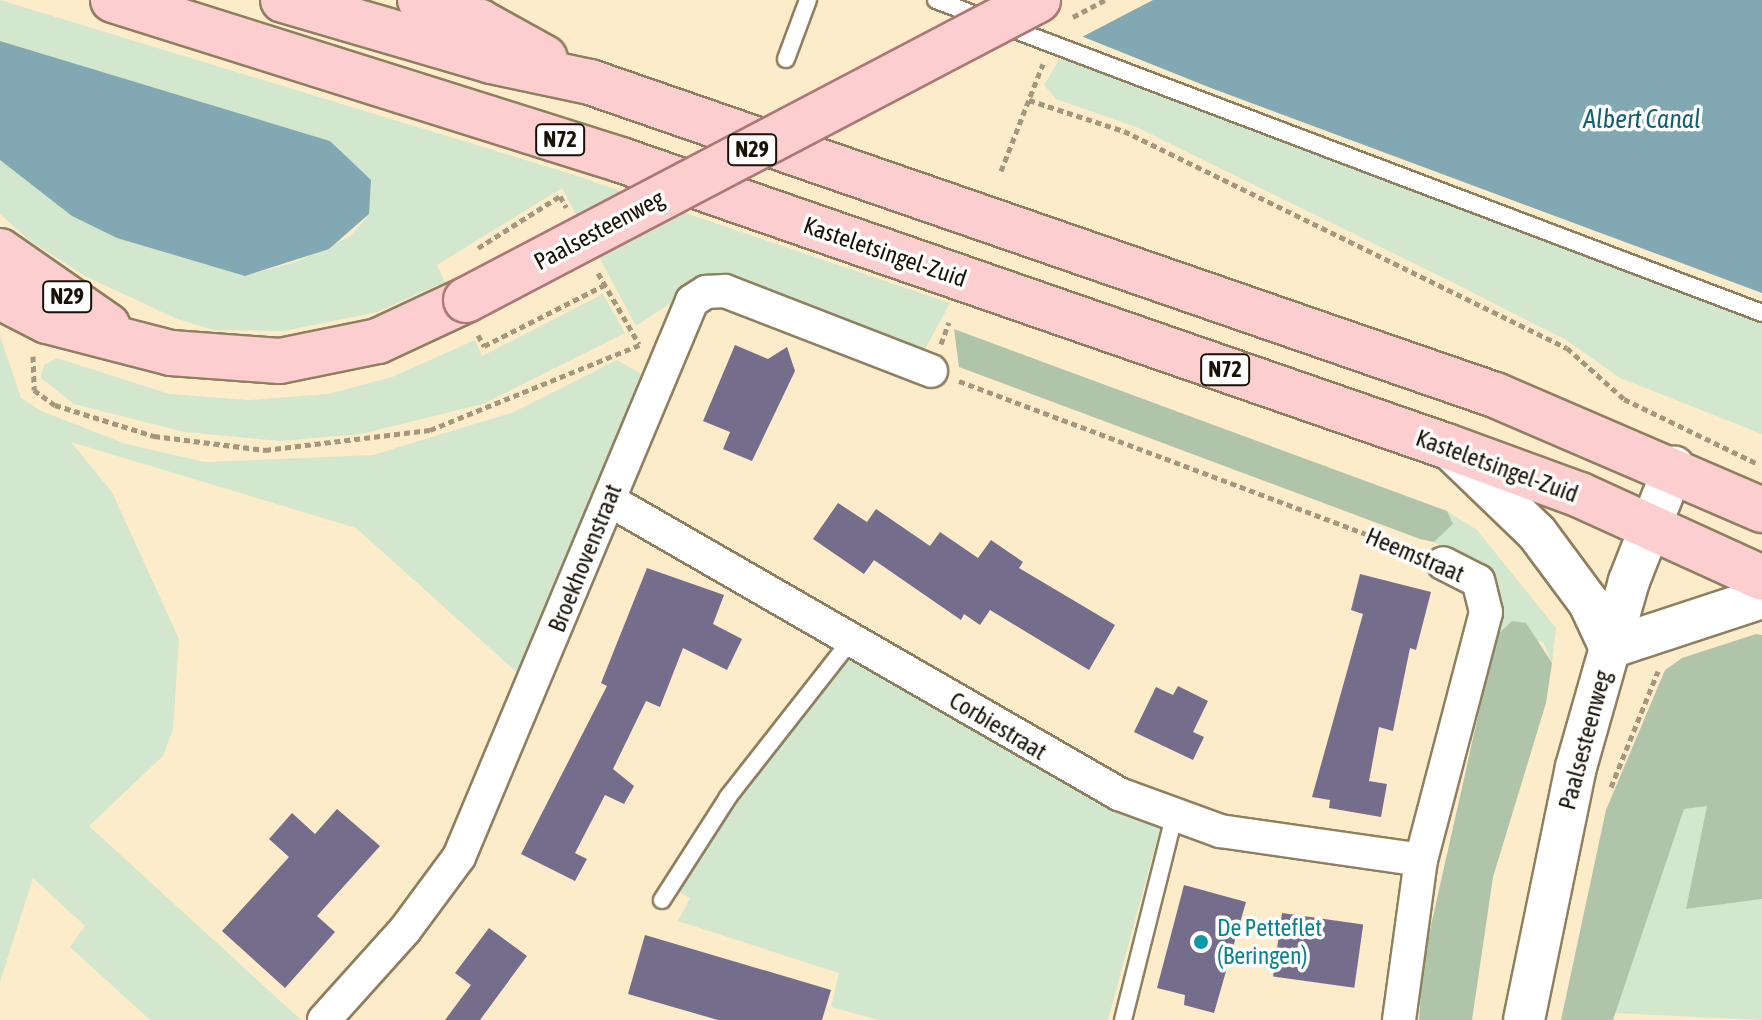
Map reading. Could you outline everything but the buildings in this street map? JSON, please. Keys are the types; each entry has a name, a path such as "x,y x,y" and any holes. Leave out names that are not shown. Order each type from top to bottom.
{"main road":[{"name":"Kasteletsingel-Zuid","path":"113,0 621,160 1446,446 1650,526"},
{"path":"283,0 491,61 590,82 1495,395 1674,467 1762,510"},
{"path":"420,0 480,22 590,82"},
{"name":"Paalsesteenweg","path":"0,297 47,321 133,343 225,360 333,354 419,325 470,315 1038,0"},
{"name":"Paalsesteenweg","path":"0,251 133,343"},
{"name":"N72","path":"1650,526 1762,578"}],"street":[{"name":"Broekhovenstraat","path":"324,1020 405,930 459,857 609,500 680,319 706,292 735,295 931,371"},
{"path":"1446,446 1537,533 1589,603 1610,648 1762,598"},
{"name":"Paalsesteenweg","path":"1524,1020 1566,806 1610,648 1650,526 1674,467"},
{"name":"Corbiestraat","path":"609,500 852,639 1069,769 1174,817 1220,831 1421,860"},
{"name":"Heemstraat","path":"1399,1020 1421,860 1486,612 1478,581 1443,563"}],"lane":[{"path":"786,59 808,0"},
{"path":"936,0 1050,46 1762,313"},
{"path":"662,900 728,797 852,639"},
{"path":"1123,1020 1174,817"}],"path":[{"path":"1001,171 1050,46"},
{"path":"1029,100 1124,131 1567,348 1624,399 1754,461"},
{"path":"467,255 546,204"},
{"path":"470,315 484,346 604,285"},
{"name":"Heemstraat","path":"931,371 1443,563"},
{"path":"1607,793 1664,662"}],"green space":[{"path":"0,0 565,172 950,303 924,351 712,276 636,326 562,188 437,265 445,282 377,312 284,331 214,330 177,319 85,276 29,240 0,214 0,160 72,215 117,238 245,276 296,262 349,237 369,214 330,141 0,41"},
{"path":"1060,58 1762,323 1762,434 1620,378 1566,340 1452,282 1136,127 1056,99 1044,85"},
{"path":"603,294 625,333 483,404 361,434 280,441 185,432 74,404 41,378 44,365 57,358 169,394 250,400 328,394 392,377 475,340 482,356"},
{"path":"954,329 1447,511 1453,524 1434,542 1420,539 959,367"},
{"path":"0,336 21,398 41,411 126,444 205,462 373,455 514,412 617,360 641,374 522,677 356,528 71,442 112,492 179,639 173,729 163,756 89,826 301,1020 150,1020 70,947 85,926 33,878 0,982"},
{"path":"1447,511 1477,530 1556,628 1552,663 1543,642 1496,636 1464,562 1434,542 1452,525"},
{"path":"1512,621 1526,623 1552,663 1546,703 1493,877 1472,1020 1419,1020 1423,961 1496,636"},
{"path":"1756,634 1762,635 1762,899 1686,909 1707,806 1684,809 1613,1020 1561,1020 1606,810 1665,670 1682,658"},
{"path":"850,657 1051,775 1160,829 1108,1020 879,1020 831,1007 839,973 678,921 690,898 676,890 795,718"},
{"path":"1707,806 1687,909 1762,899 1762,1020 1614,1013 1684,809"}],"water":[{"name":"Albert Canal","path":"991,0 1762,0 1762,293 1211,88"},
{"path":"0,41 330,141 371,180 369,214 329,249 245,276 117,238 72,216 0,160"}],"pier":[{"path":"987,0 1153,0 1078,39"}],"place":[{"name":"De Petteflet (Beringen)","path":"1201,942"}]}
